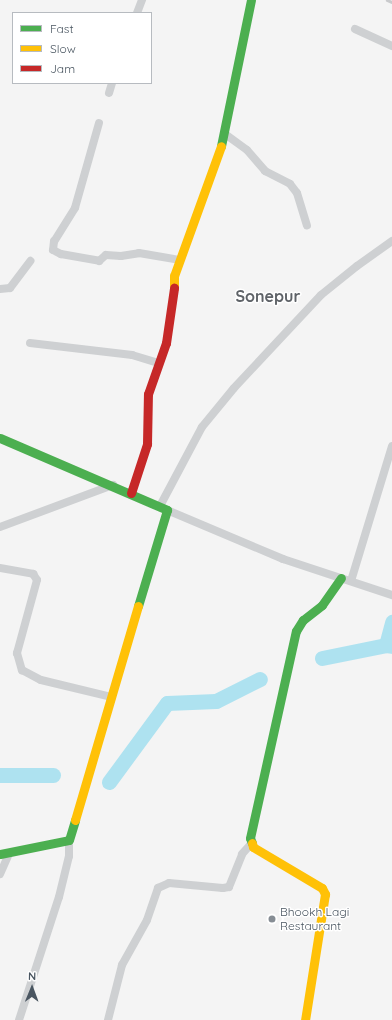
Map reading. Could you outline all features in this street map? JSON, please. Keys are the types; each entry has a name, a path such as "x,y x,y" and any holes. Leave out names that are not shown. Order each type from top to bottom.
{"street":[{"path":"137,12 142,0"},
{"path":"131,493 147,444 148,394 170,325 174,276 225,134 252,5 251,0"},
{"path":"355,29 392,46"},
{"path":"109,93 112,84"},
{"path":"99,123 75,208 54,241 53,250 61,254 99,261 106,254 121,256 139,252 180,260"},
{"path":"225,134 247,150 266,171 290,184 297,193 307,225"},
{"path":"19,1020 59,897 69,856 69,840 112,697 163,508 202,427 234,388 321,296 357,266 392,241"},
{"path":"0,289 10,288 30,261"},
{"path":"30,343 132,355 159,363"},
{"path":"0,438 114,485 163,508 283,559 392,595"},
{"path":"351,581 392,446"},
{"path":"0,527 114,485"},
{"path":"0,568 29,573 37,580 17,653 22,670 41,680 112,697"},
{"path":"108,1020 122,966 147,920 158,888 169,883 223,888 229,887 242,854 251,844 270,740 296,631 303,620 322,605 341,578"},
{"path":"0,874 5,854 69,840"},
{"path":"251,844 322,888 325,894 305,1020"}],"waterway":[{"path":"386,645 392,622"},
{"path":"322,658 386,645 392,646"},
{"path":"109,782 167,703 216,701 260,679"},
{"path":"0,775 53,775"}],"railway":[{"path":"387,0 392,2"}],"traffic: fast":[{"path":"221,146 251,0"},
{"path":"0,438 167,510 138,606"},
{"path":"252,843 250,838 296,631 303,620 322,605 341,578"},
{"path":"0,854 69,840 75,820"}],"traffic: slow":[{"path":"174,288 174,276 221,146"},
{"path":"75,820 138,606"},
{"path":"252,843 253,847 322,888 325,894 305,1020"}],"traffic: jam":[{"path":"131,493 147,444 148,394 166,343 174,288"}],"place":[{"name":"Bhookh Lagi Restaurant","path":"272,919"}],"district":[{"name":"Sonepur","path":"268,296"}]}
